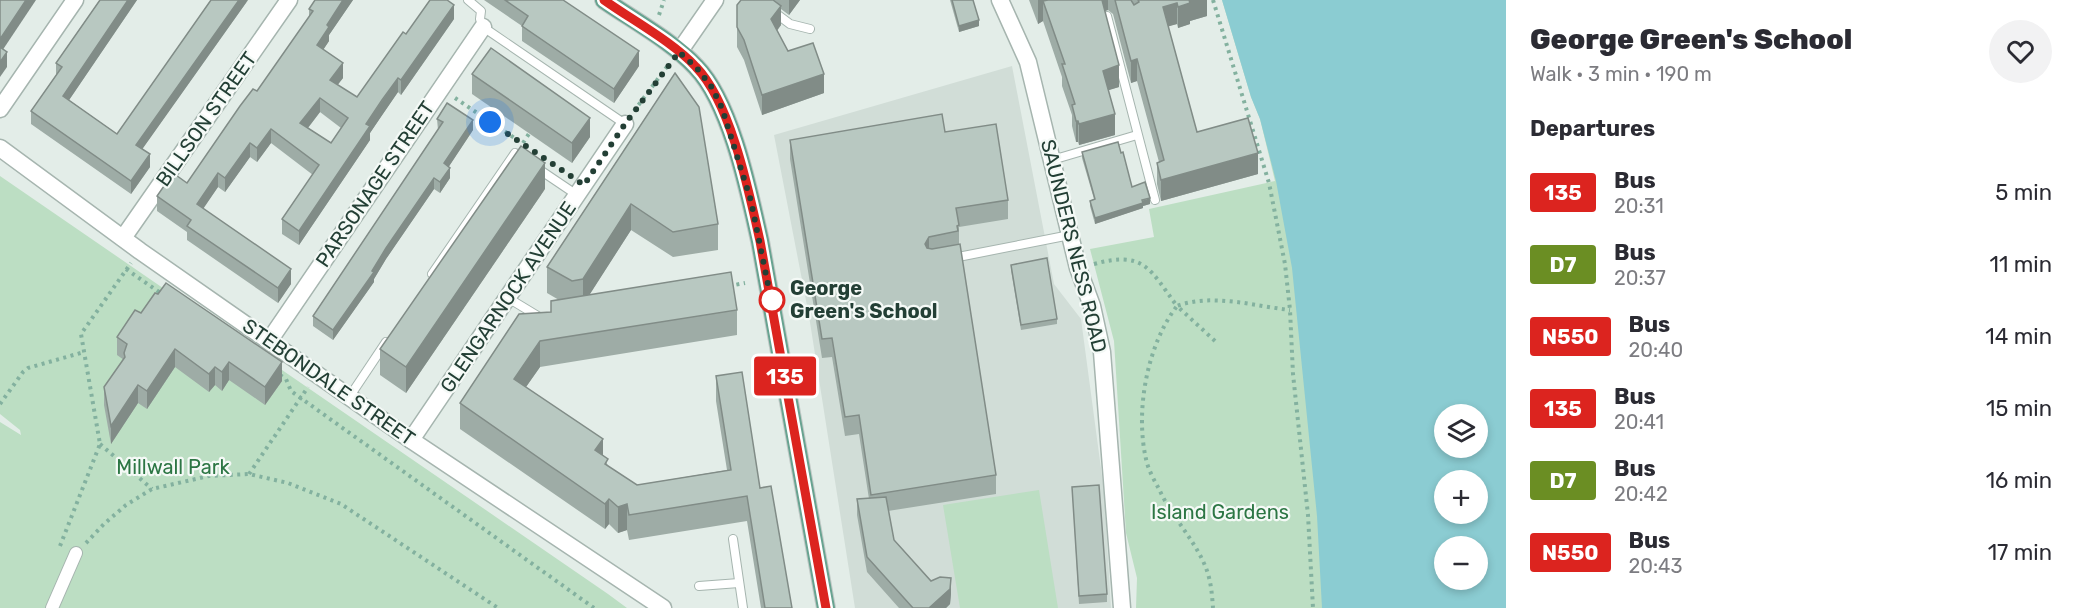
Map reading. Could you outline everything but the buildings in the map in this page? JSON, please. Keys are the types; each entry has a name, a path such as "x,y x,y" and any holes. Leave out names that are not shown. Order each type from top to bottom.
{"main road":[{"path":"604,0 679,52 696,67 711,86 722,108 751,201 769,286 826,608"}],"street":[{"path":"0,109 75,0"},
{"name":"BILLSON STREET","path":"123,237 289,0"},
{"path":"679,52 715,0"},
{"name":"SAUNDERS NESS ROAD","path":"1000,0 1028,62 1078,268 1092,306 1102,352 1122,608"},
{"name":"PARSONAGE STREET","path":"269,341 483,27"},
{"name":"GLENGARNOCK AVENUE","path":"411,440 625,124"},
{"name":"STEBONDALE STREET","path":"0,148 141,251 411,440 663,608"},
{"path":"52,608 76,553"}],"lane":[{"path":"468,0 481,11 480,19 483,27 625,124"},
{"path":"758,0 790,24 810,29"},
{"path":"1107,16 1155,200"},
{"path":"1052,160 1137,135"},
{"path":"429,280 515,153 577,195"},
{"path":"943,260 1070,235"},
{"path":"508,298 539,318 550,317"},
{"path":"350,396 389,338"},
{"path":"733,539 743,608"},
{"path":"699,586 739,583"}],"path":[{"path":"662,9 664,0"},
{"path":"1213,0 1269,183 1285,264 1293,374 1308,515 1312,608"},
{"path":"625,124 679,52"},
{"path":"441,88 531,150"},
{"path":"522,144 534,126"},
{"path":"59,548 100,444 81,334 141,251"},
{"path":"1078,268 1119,258 1133,260 1147,266 1177,306 1215,341"},
{"path":"126,269 164,295"},
{"path":"724,287 745,283"},
{"path":"1213,608 1212,588 1205,566 1159,490 1146,460 1143,432 1144,389 1161,331 1177,306 1192,301 1209,300 1290,310"},
{"path":"0,404 28,368 84,352"},
{"path":"276,373 286,380 291,391 594,608"},
{"path":"249,474 318,375"},
{"path":"100,444 152,489"},
{"path":"76,553 126,505 152,489 209,476 249,474 288,483 341,504 498,608"}],"shaded area":[{"name":"George Green's School","path":"1012,66 1054,284 1081,319 1104,491 1111,608 855,608 809,316 774,135"}],"green space":[{"name":"Island Gardens","path":"1222,0 1294,0 1399,608 1136,608 1137,578 1126,533 1114,341 1090,249 1154,237 1149,209 1275,181 1260,119 1251,97"},
{"name":"Millwall Park","path":"0,176 627,608 0,608 0,422 21,435 20,430 0,414"},
{"path":"1039,490 1058,608 960,608 943,505"}],"water":[{"path":"1222,0 1506,0 1506,608 1322,608 1317,516 1292,268 1276,181 1260,119 1251,97"}],"bus line":[{"name":"135","path":"604,0 679,52 696,67 711,86 722,108 737,152 760,241 826,608"}],"place":[{"name":"George Green's School","path":"772,300"}],"route":[{"path":"490,122 584,185 625,124 679,52 696,67 711,86 722,108 751,201 773,309 772,300"}]}
